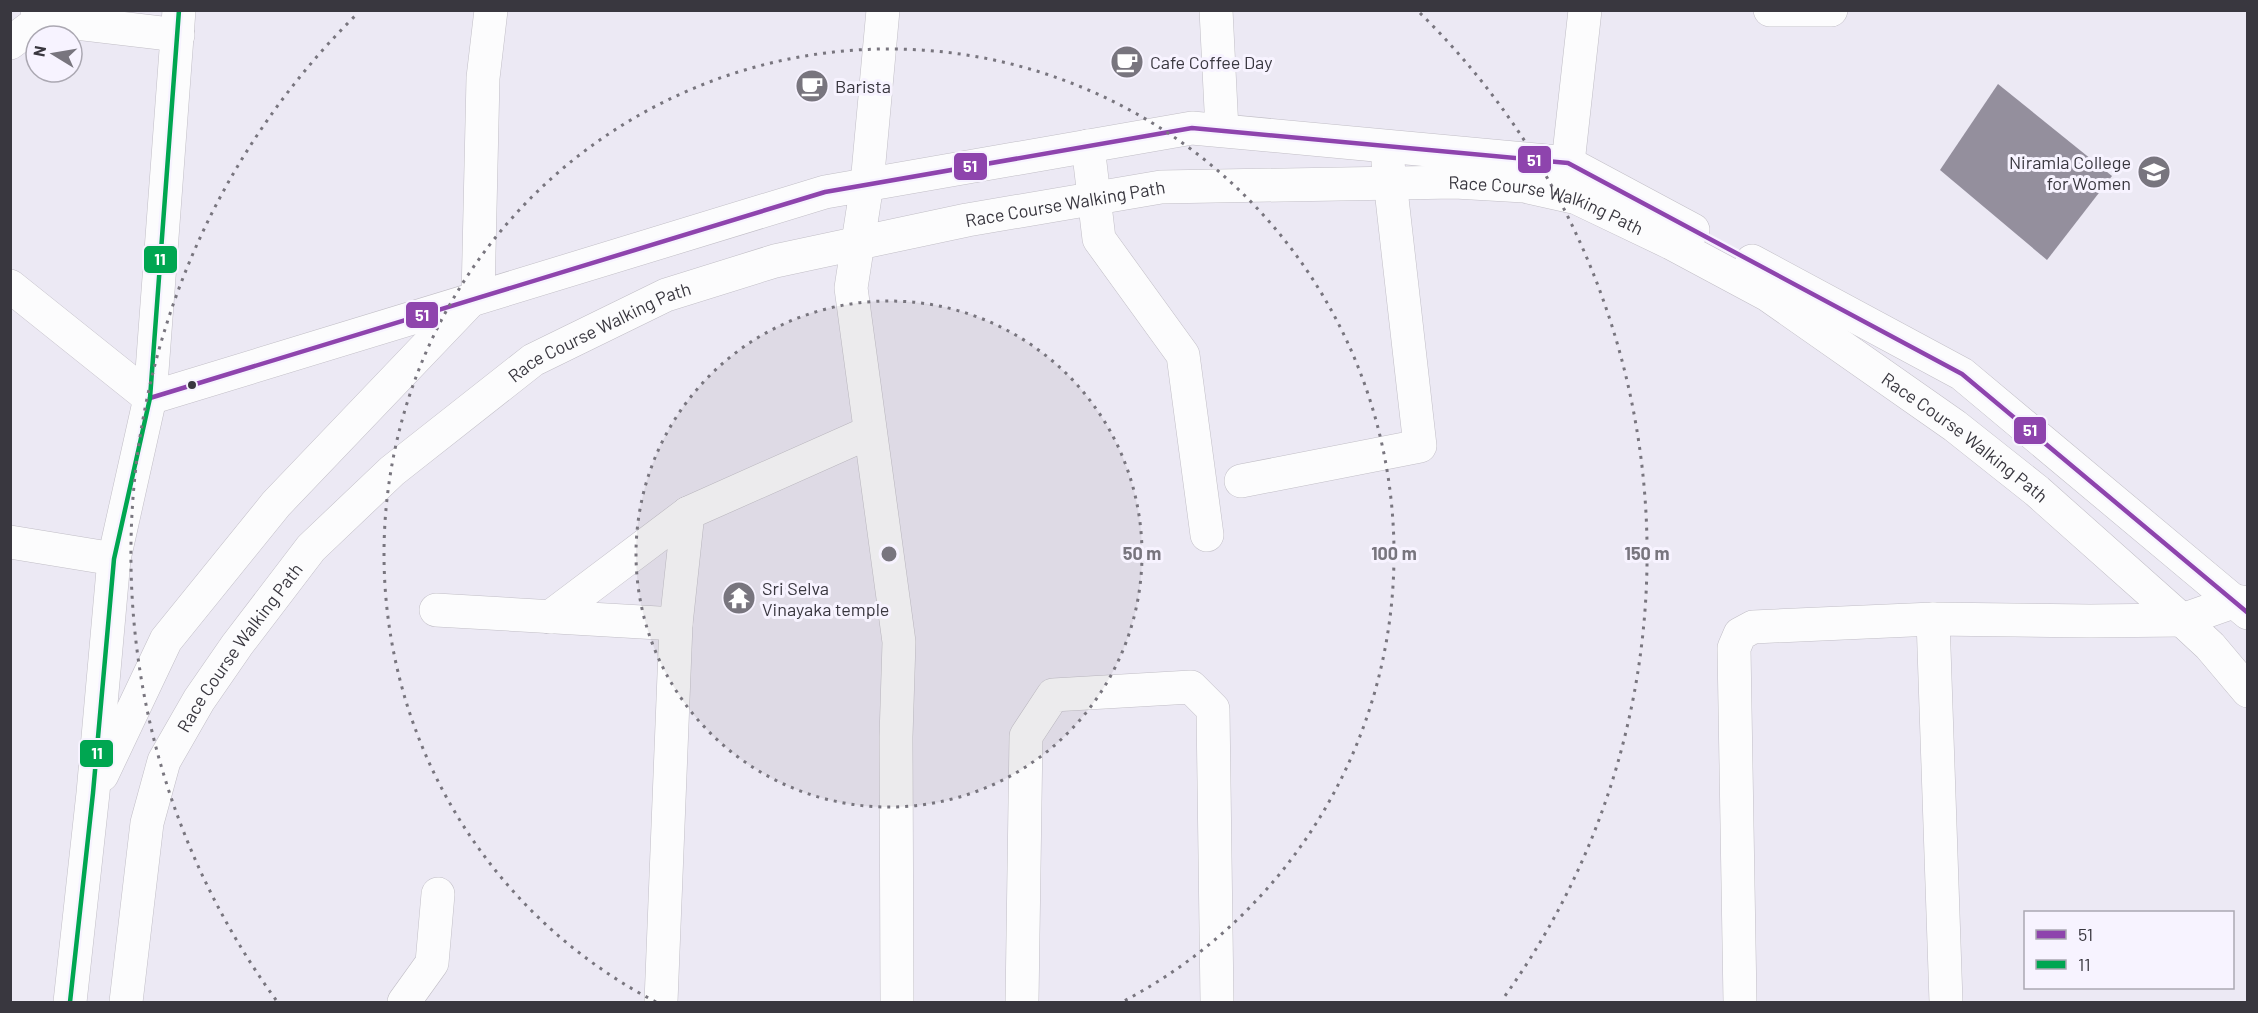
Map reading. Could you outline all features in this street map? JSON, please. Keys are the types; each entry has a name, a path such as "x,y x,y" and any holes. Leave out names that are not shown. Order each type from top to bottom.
{"street":[{"path":"93,793 166,640 276,504 475,299 483,78 491,10"},
{"path":"883,10 867,184 850,288 899,642 896,737 897,1002"},
{"path":"1216,10 1222,130"},
{"path":"1568,163 1585,10"},
{"path":"1770,10 1831,10"},
{"path":"10,43 40,15 178,23 150,398 114,559 93,793 70,1002"},
{"path":"150,398 825,192 1192,128 1568,163 1962,374 2244,606"},
{"path":"1088,146 1098,239 1183,354 1207,535"},
{"path":"1241,481 1420,446 1386,146"},
{"name":"Race Course Walking Path","path":"126,1002 147,823 164,761 199,700 237,645 311,548 392,471 533,360 666,295 775,261 967,220 1161,187 1455,182 1524,186 1577,198 1671,243 1768,295 1954,426 2037,491 2182,620 2210,646 2247,691"},
{"path":"10,286 150,398"},
{"path":"550,617 688,513 870,432"},
{"path":"661,1002 676,624 688,513"},
{"path":"10,542 114,559"},
{"path":"1740,1002 1734,648 1740,634 1753,627 1933,619 2182,620 2244,606"},
{"path":"436,610 676,624"},
{"path":"1933,619 1946,1002"},
{"path":"1022,1002 1026,736 1053,695 1191,687 1213,709 1216,1002"},
{"path":"404,1002 432,963 438,894"}],"building":[{"path":"1998,84 2112,176 2047,260 1940,170"}],"transit line":[{"name":"11","path":"70,1002 93,793 114,559 150,398 179,10"},
{"name":"51","path":"150,398 825,192 1192,128 1568,163 1962,374 2248,613"}],"place":[{"name":"Cafe Coffee Day","path":"1127,62"},
{"name":"Barista","path":"812,86"},
{"name":"Niramla College for Women","path":"2154,172"},
{"name":"Sri Selva Vinayaka temple","path":"739,598"}]}
